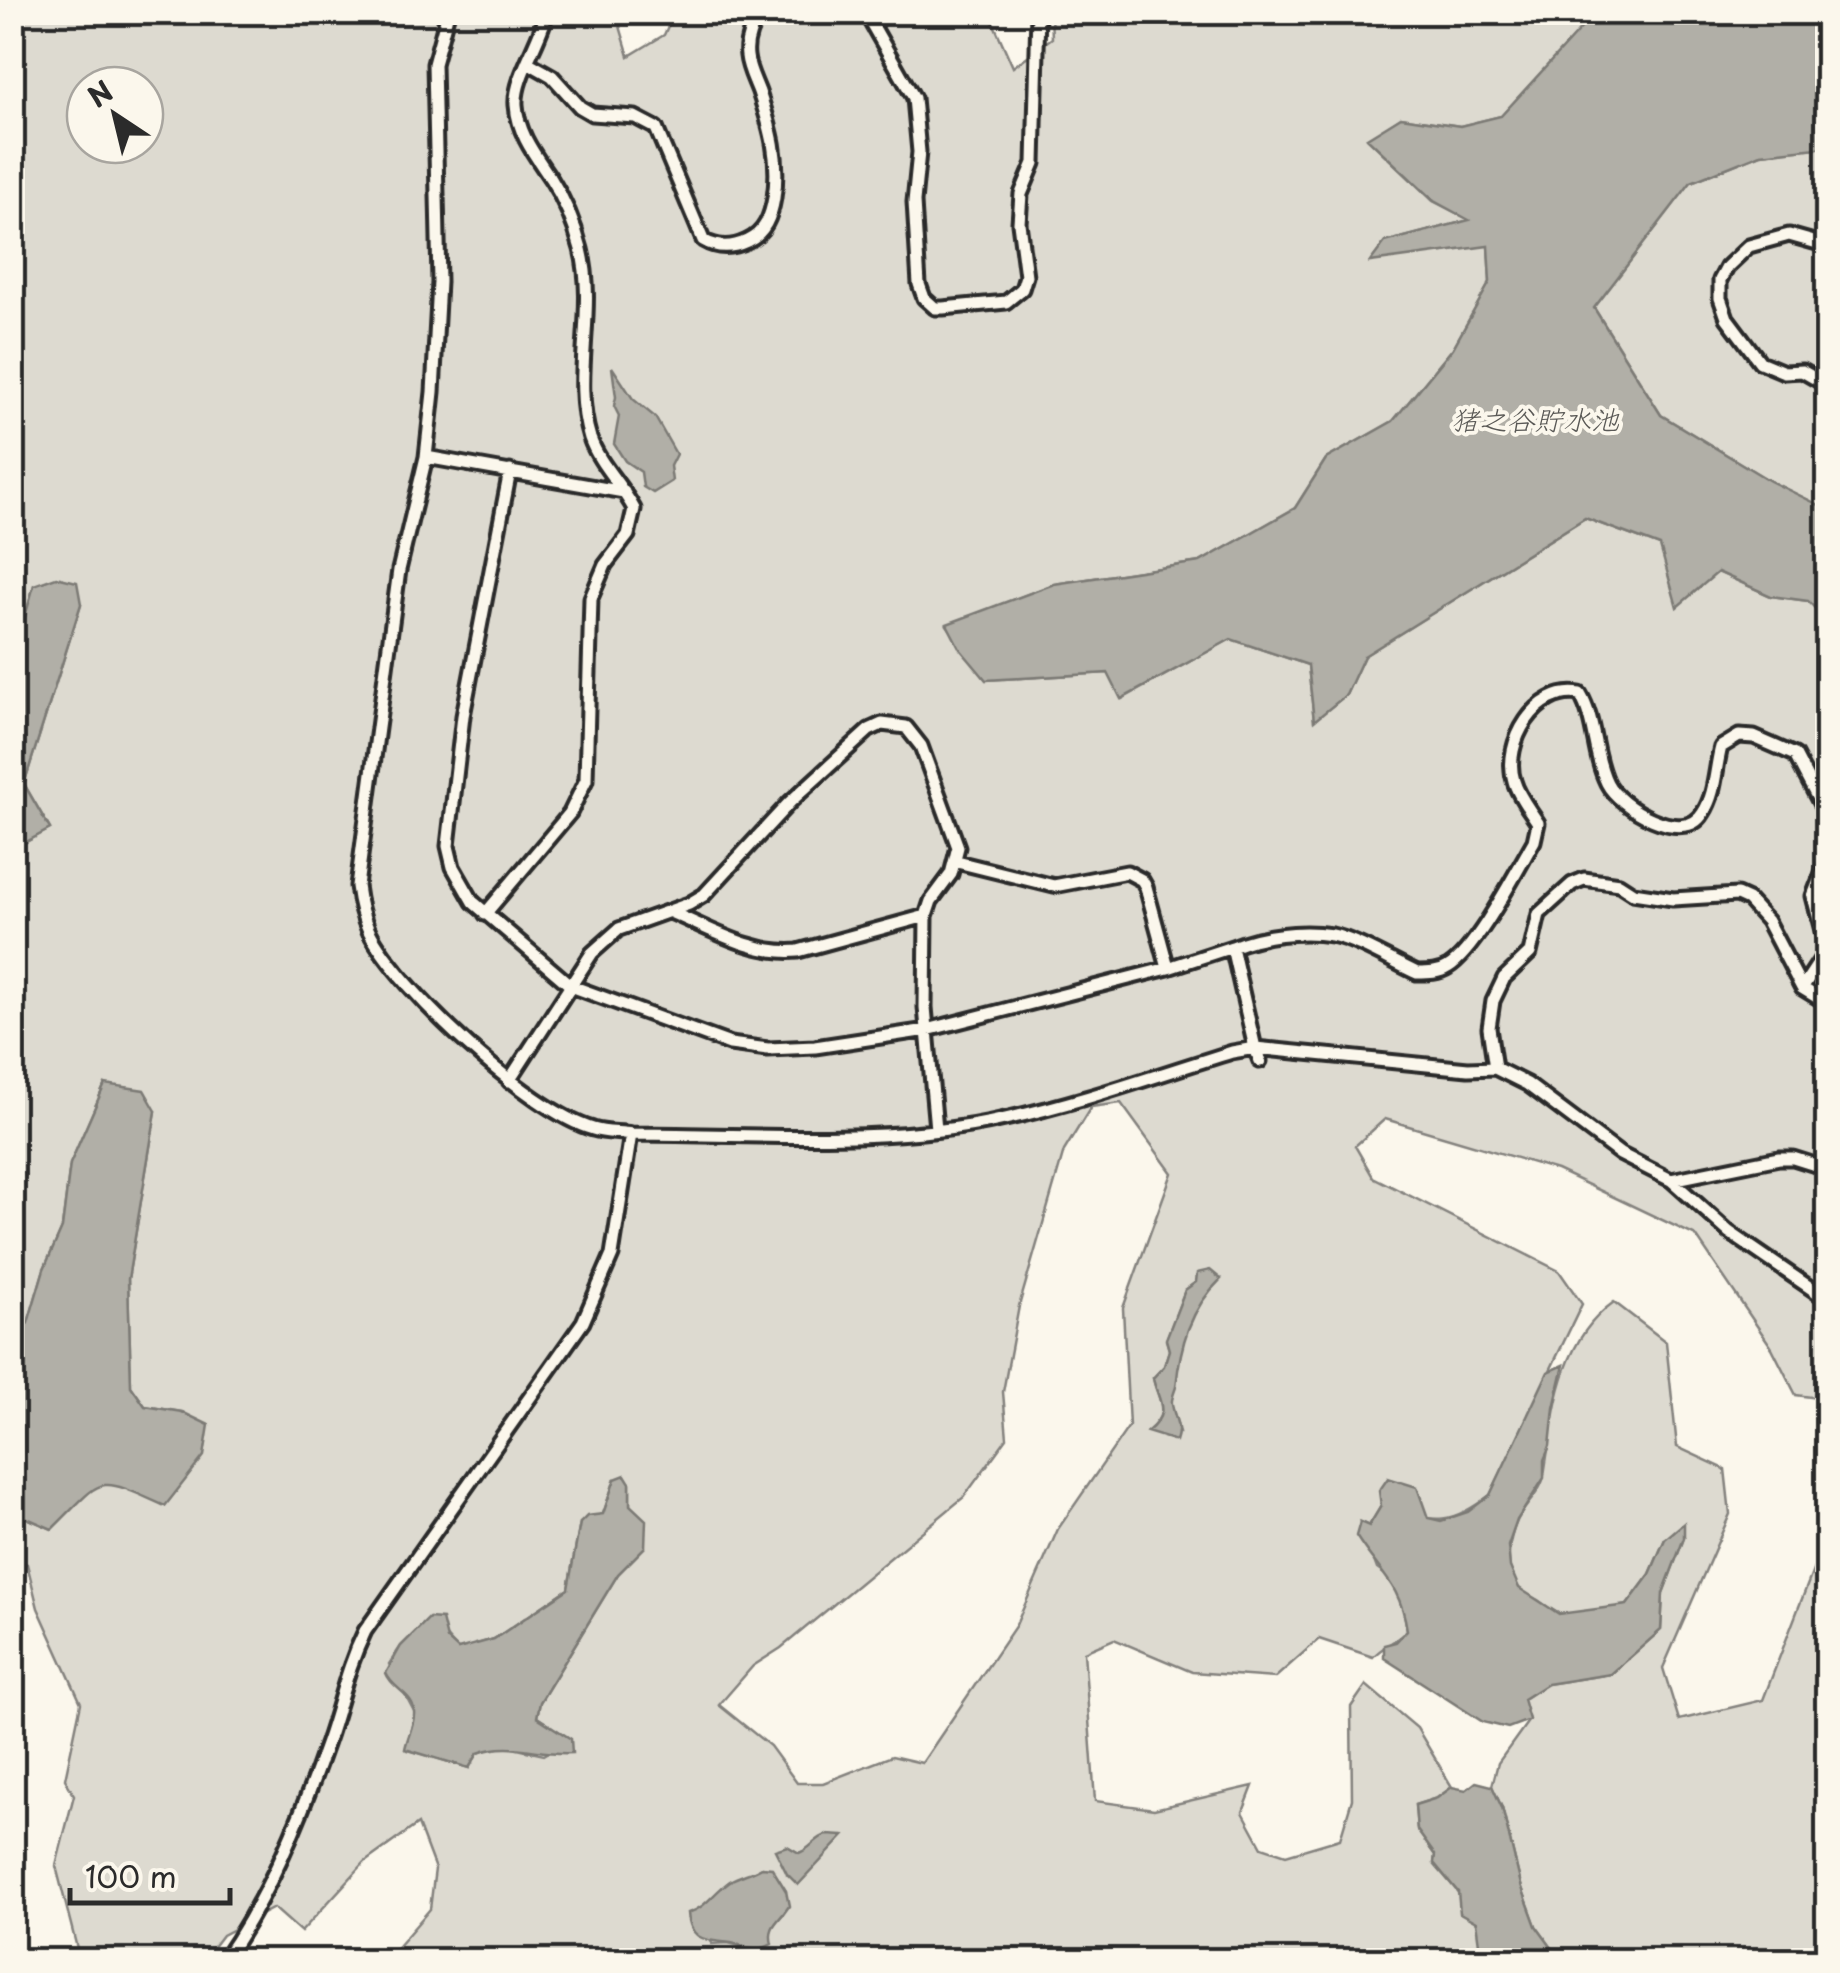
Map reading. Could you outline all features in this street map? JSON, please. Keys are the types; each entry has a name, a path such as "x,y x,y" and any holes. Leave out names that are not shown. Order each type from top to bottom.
{"street":[{"path":"448,12 434,64 439,282 434,392 426,457 399,570 357,886 360,910 370,934 405,980 509,1081 594,1130 631,1134 875,1134 1003,1120 1255,1048 1468,1069 1494,1068 1527,1084 1620,1154 1672,1180 1729,1232 1828,1300"},
{"path":"485,914 570,814 586,780 590,598 596,579 633,522 634,509 600,460 586,422 582,394 588,309 581,250 563,200 519,128 516,83 529,63 547,12"},
{"path":"529,63 552,76 580,107 592,114 635,117 656,128 704,240 724,247 736,246 753,239 772,214 778,172 770,122 747,58 747,38 760,12"},
{"path":"864,12 914,98 919,152 914,202 919,284 924,298 935,308 943,308 1006,302 1022,289 1026,276 1019,224 1021,194 1034,163 1038,12"},
{"path":"1828,246 1789,235 1749,246 1737,254 1720,280 1720,298 1727,318 1752,354 1784,372 1802,371 1828,386"},
{"path":"426,457 624,492"},
{"path":"510,470 464,716 448,846 462,888 485,914 571,986 730,1044 768,1050 815,1047 927,1030 1168,968 1254,938 1335,936 1418,973 1429,974 1451,966 1472,943 1534,841 1538,823 1514,785 1511,768 1529,714 1555,695 1580,694 1587,706 1604,778 1612,791 1641,814 1666,824 1683,826 1695,822 1702,816 1716,781 1721,746 1739,736 1754,737 1795,755 1828,818"},
{"path":"509,1081 592,952 606,938 633,922 670,912 704,895 790,802 869,730 882,724 906,727 921,746 955,834 956,862 930,901 926,916 927,1030 936,1129"},
{"path":"1802,988 1827,950 1813,896 1828,858"},
{"path":"956,862 1054,886 1127,872 1134,875 1146,888 1168,968"},
{"path":"1494,1068 1489,1028 1493,1000 1504,978 1530,953 1539,914 1572,884 1584,880 1619,884 1634,893 1674,899 1737,895 1748,900 1766,920 1802,988 1828,1004"},
{"path":"670,912 760,950 780,952 798,951 926,916"},
{"path":"1232,948 1260,1062"},
{"path":"224,1960 250,1918 311,1789 340,1692 366,1632 583,1322 612,1255 631,1134"},
{"path":"1672,1180 1779,1158 1794,1158 1828,1170"}],"shaded area":[{"path":"13,13 616,13 629,56 664,35 674,13 989,13 1013,67 1052,38 1051,13 1596,13 1501,116 1460,126 1401,117 1368,139 1433,201 1470,220 1385,242 1371,261 1488,245 1490,282 1453,348 1393,421 1326,459 1295,508 1200,562 1054,584 947,625 986,680 1109,673 1122,699 1231,639 1308,665 1314,720 1346,695 1364,656 1585,518 1660,546 1771,596 1809,601 1828,621 1827,1399 1796,1395 1772,1348 1696,1236 1557,1170 1385,1119 1355,1146 1373,1177 1559,1271 1582,1304 1490,1495 1449,1518 1426,1518 1381,1506 1369,1526 1360,1522 1377,1569 1391,1579 1403,1606 1407,1630 1373,1657 1319,1639 1275,1678 1192,1672 1114,1639 1084,1652 1095,1801 1154,1809 1253,1786 1243,1812 1262,1847 1286,1855 1340,1839 1352,1799 1351,1707 1366,1685 1417,1728 1452,1787 1437,1798 1415,1805 1417,1830 1435,1855 1434,1864 1475,1920 1479,1933 1478,1960 386,1960 430,1909 435,1869 418,1824 365,1862 301,1932 274,1908 222,1935 203,1960 80,1960 56,1866 74,1795 65,1779 81,1703 38,1608 27,1564 13,1559 13,1512 52,1529 96,1485 114,1483 182,1412 145,1406 131,1386 128,1279 156,1111 105,1084 70,1164 62,1228 44,1269 28,1323 13,1317 13,849 50,829 24,784 81,604 34,585 13,660","holes":["1121,1103 1172,1173 1123,1308 1129,1426 1058,1529 1016,1625 922,1763 892,1756 823,1783 797,1783 770,1746 719,1705 753,1666 781,1648 964,1497 1007,1438 1003,1392 1019,1306 1064,1151 1091,1107","1220,1279 1205,1295 1189,1323 1181,1350 1171,1402 1179,1433 1148,1431 1161,1411 1153,1378 1164,1366 1169,1350 1166,1340 1185,1290 1196,1282","615,1479 630,1483 630,1505 645,1547 618,1574 540,1702 537,1717 570,1739 544,1755 499,1745 478,1753 469,1768 406,1749 415,1713 389,1664 401,1646 430,1618 458,1650 494,1639 568,1589 580,1523 603,1514","843,1836 830,1849 787,1874 787,1846 799,1853","762,1867 772,1869 786,1891 784,1913 753,1949 712,1944 701,1910 722,1889"]},
{"path":"1827,147 1827,509 1770,481 1661,415 1594,308 1691,182 1761,154"},
{"path":"1614,1302 1666,1342 1677,1447 1725,1469 1730,1514 1663,1668 1679,1720 1763,1700 1827,1534 1827,1960 1557,1960 1536,1926 1521,1885 1502,1808 1492,1786 1498,1763 1529,1720 1522,1700 1546,1684 1611,1674 1661,1630 1663,1593 1684,1538 1665,1539 1650,1574 1627,1605 1592,1613 1556,1612 1521,1590 1511,1573 1511,1537 1520,1515 1543,1481 1556,1404 1570,1358 1595,1318"}],"water":[{"name":"猪之谷貯水池","path":"1596,12 1827,13 1827,147 1761,154 1691,182 1594,308 1661,415 1770,481 1827,509 1827,621 1808,601 1771,596 1718,572 1677,607 1660,546 1585,518 1364,656 1346,695 1314,721 1308,665 1231,639 1121,699 1108,673 986,680 960,649 947,624 1054,584 1200,562 1295,508 1326,459 1393,421 1453,348 1490,282 1488,246 1370,262 1385,242 1469,220 1434,201 1367,138 1401,117 1460,126 1501,116"},
{"path":"612,367 633,399 655,417 676,454 670,466 672,481 653,493 643,487 641,472 625,461 614,444 619,416 614,406"},
{"path":"56,577 77,582 81,604 24,784 50,829 13,849 13,660 34,585"},
{"path":"105,1084 144,1090 156,1111 128,1279 131,1386 145,1406 182,1412 209,1425 204,1456 165,1506 125,1489 102,1486 82,1499 52,1529 13,1512 13,1317 28,1323 44,1269 62,1228 70,1164"},
{"path":"1210,1270 1221,1279 1201,1303 1184,1342 1172,1402 1178,1426 1176,1441 1147,1432 1161,1411 1153,1378 1164,1366 1169,1350 1166,1339 1185,1290 1196,1282 1197,1273"},
{"path":"1564,1365 1544,1460 1544,1478 1517,1520 1508,1546 1510,1567 1519,1588 1559,1614 1627,1605 1650,1574 1665,1539 1684,1523 1684,1538 1663,1593 1661,1630 1611,1674 1547,1684 1523,1699 1529,1720 1508,1728 1483,1722 1384,1658 1384,1645 1396,1642 1407,1630 1404,1614 1394,1590 1356,1536 1360,1522 1369,1526 1381,1506 1379,1491 1388,1478 1417,1487 1428,1518 1441,1521 1468,1512 1490,1495 1548,1372"},
{"path":"625,1475 630,1483 630,1505 646,1520 645,1547 618,1574 540,1702 537,1717 571,1739 572,1753 490,1750 478,1753 469,1768 405,1749 414,1708 386,1673 401,1646 429,1618 442,1619 447,1639 458,1649 494,1639 568,1589 580,1523 587,1516 603,1514 615,1479"},
{"path":"1476,1782 1492,1786 1536,1926 1557,1960 1478,1960 1476,1922 1460,1913 1458,1892 1434,1863 1435,1855 1417,1830 1415,1805 1437,1798 1452,1787 1466,1790"},
{"path":"827,1835 844,1836 798,1885 787,1874 775,1850 787,1846 799,1853"},
{"path":"762,1867 772,1868 786,1891 789,1906 773,1928 772,1944 752,1948 708,1940 692,1930 688,1913 705,1904 730,1881"}]}
